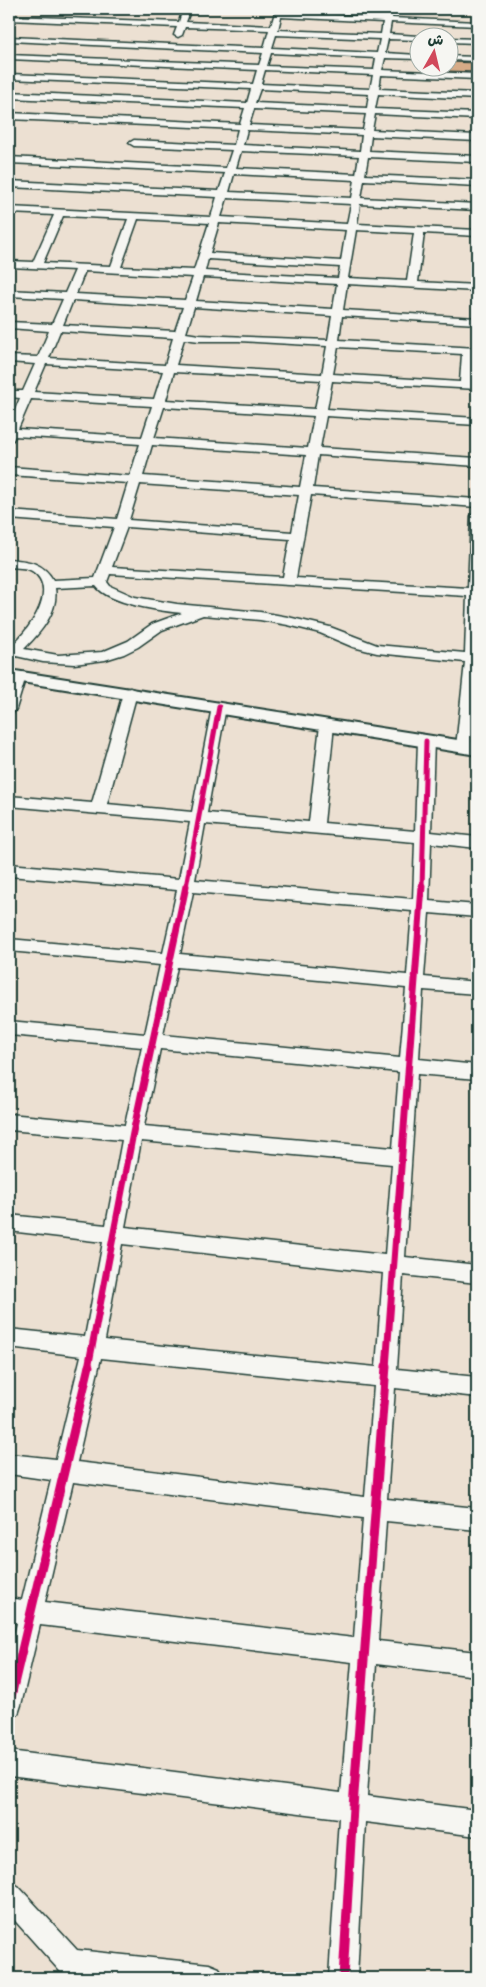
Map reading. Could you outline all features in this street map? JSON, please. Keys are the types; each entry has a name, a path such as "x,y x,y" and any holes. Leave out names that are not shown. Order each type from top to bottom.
{"street":[{"path":"24,102 76,9"},
{"path":"115,269 134,216 128,156 167,64 187,9"},
{"path":"472,658 377,649 358,644 325,630 288,621 132,600 105,589 102,576 122,523 279,12 389,14 475,21"},
{"path":"289,581 327,377 370,112 389,14"},
{"path":"9,18 64,31 174,46 408,56"},
{"path":"9,39 64,31 182,24 408,38"},
{"path":"458,40 477,41"},
{"path":"9,57 477,77"},
{"path":"458,58 477,59"},
{"path":"9,76 24,102 128,156 230,171 477,183"},
{"path":"24,102 159,83 477,96"},
{"path":"9,95 128,156 222,195 477,207"},
{"path":"37,265 60,212 128,156 250,107 477,116"},
{"path":"9,184 243,127 477,138"},
{"path":"9,160 128,156 237,148 477,159"},
{"path":"9,210 60,212"},
{"path":"134,216 477,233"},
{"path":"412,285 419,230"},
{"path":"204,256 345,264"},
{"path":"9,264 477,288"},
{"path":"82,267 43,361 9,434 477,462"},
{"path":"9,293 477,321"},
{"path":"9,325 179,335 204,339 239,338 473,351 472,385 9,359"},
{"path":"9,394 477,422"},
{"path":"9,471 477,503"},
{"path":"9,515 297,536"},
{"path":"9,709 14,675 470,748 472,658 475,644 477,516"},
{"path":"9,563 33,566 42,573 48,584 50,595 47,608 35,628 11,653"},
{"path":"48,584 86,584 102,576 289,581 476,593"},
{"path":"11,653 54,658 99,658 133,644 166,622 203,611"},
{"path":"98,809 130,693"},
{"path":"9,1705 19,1611 64,1470 93,1348 113,1234 186,885 219,707"},
{"path":"316,828 327,725"},
{"path":"343,1978 352,1807 416,982 424,838 426,741"},
{"path":"9,801 477,842"},
{"path":"9,870 477,911"},
{"path":"9,945 477,988"},
{"path":"9,1028 477,1072"},
{"path":"9,1122 402,1157"},
{"path":"9,1223 477,1274"},
{"path":"9,1338 477,1387"},
{"path":"9,1464 376,1509 477,1519"},
{"path":"19,1611 477,1664"},
{"path":"9,1764 477,1823"},
{"path":"9,1895 78,1971 210,1978"}],"building":[{"path":"458,62 477,63 477,72 458,71"}],"cycle path":[{"path":"9,1705 93,1348 133,1133 186,885 219,707"},
{"path":"343,1978 353,1807 421,906 426,741"}]}
